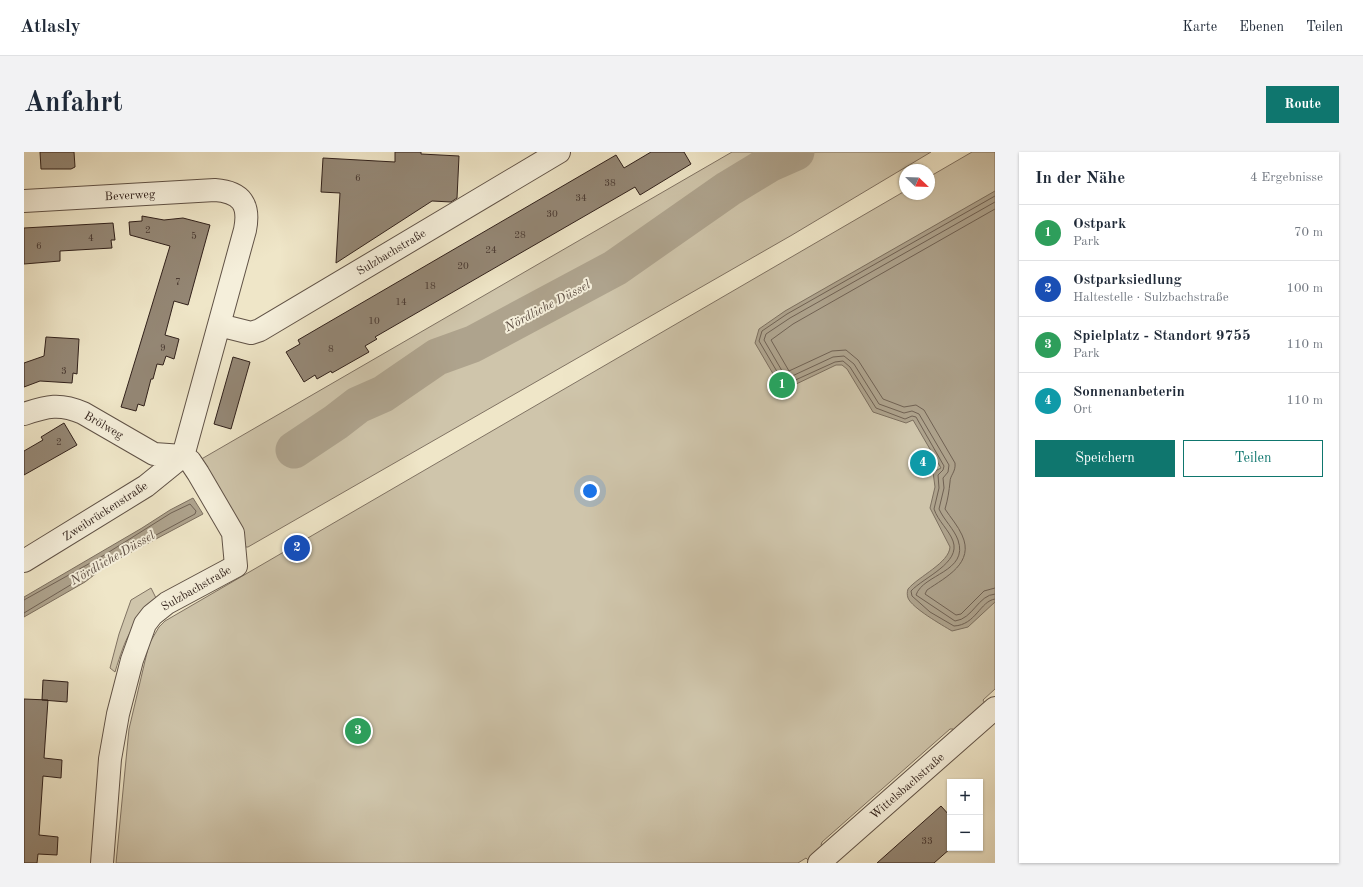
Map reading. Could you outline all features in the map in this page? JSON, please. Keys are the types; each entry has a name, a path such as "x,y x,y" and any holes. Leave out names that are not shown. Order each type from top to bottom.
{"street":[{"name":"Sulzbachstraße","path":"218,325 251,333 260,330 559,152"},
{"name":"Beverweg","path":"24,201 215,190 236,195 245,206 247,219 218,325"},
{"path":"183,456 218,325"},
{"name":"Brölweg","path":"24,414 40,408 59,405 70,407 154,454 183,456"},
{"name":"Sulzbachstraße","path":"102,863 110,759 132,660 145,624 167,603 236,566 233,533 190,461 183,456"},
{"name":"Zweibrückenstraße","path":"24,561 146,486 183,456"},
{"name":"Wittelsbachstraße","path":"819,863 995,708"}],"shaded area":[{"path":"732,152 931,152 911,164 899,164 899,171 792,235 248,547 243,547 198,461"},
{"path":"972,152 995,152 995,689 983,700 987,707 957,734 953,729 950,729 822,842 821,845 824,848 809,861 806,858 798,863 116,863 129,729 149,644 159,627 165,621 899,194 899,200 935,200 935,174"},
{"path":"151,588 156,598 130,632 115,672 110,668 119,634 131,600"}],"water":[{"path":"995,191 995,602 968,627 952,631 915,607 907,596 908,589 945,558 950,547 930,508 935,487 933,472 941,468 913,420 906,423 873,412 847,369 842,365 836,365 792,386 779,384 755,343 759,329 785,311"},
{"path":"193,498 203,514 107,565 85,582 24,617 24,597 170,510"}],"building":[{"path":"40,152 74,152 75,167 71,169 41,169"},
{"path":"395,152 421,152 421,154 459,156 457,198 451,202 432,201 336,263 340,193 321,192 323,158 395,162"},
{"path":"651,152 684,152 691,164 640,195 635,187 375,337 377,339 365,346 369,352 332,373 331,371 317,379 315,375 304,382 286,352 300,344 298,340 616,155 624,168"},
{"path":"142,216 164,220 183,218 210,225 188,305 174,301 165,335 179,339 174,359 166,356 163,365 157,364 153,379 151,379 144,406 138,404 136,411 121,407 170,246 130,235 129,222 142,221"},
{"path":"113,223 115,240 111,240 112,248 60,251 60,261 24,264 24,228"},
{"path":"46,337 79,339 77,374 73,373 72,383 40,381 24,387 24,363 44,356"},
{"path":"233,357 250,362 231,429 214,424"},
{"path":"64,423 77,445 24,475 24,451 43,440 41,437"},
{"path":"43,680 68,682 67,702 42,700"},
{"path":"24,699 48,700 44,758 62,760 61,778 43,776 39,835 58,837 57,855 38,854 37,863 24,863"},
{"path":"941,806 947,813 948,851 934,863 877,863"}],"waterway":[{"name":"Nördliche Düssel","path":"294,450 336,422 358,405 383,394 437,357 473,344 615,268 728,189 771,163 796,152"}],"place":[{"name":"Ostpark","path":"782,385"},
{"name":"Sonnenanbeterin","path":"923,463"},
{"name":"Ostparksiedlung","path":"297,548"},
{"name":"Spielplatz - Standort 9755","path":"358,731"}]}
